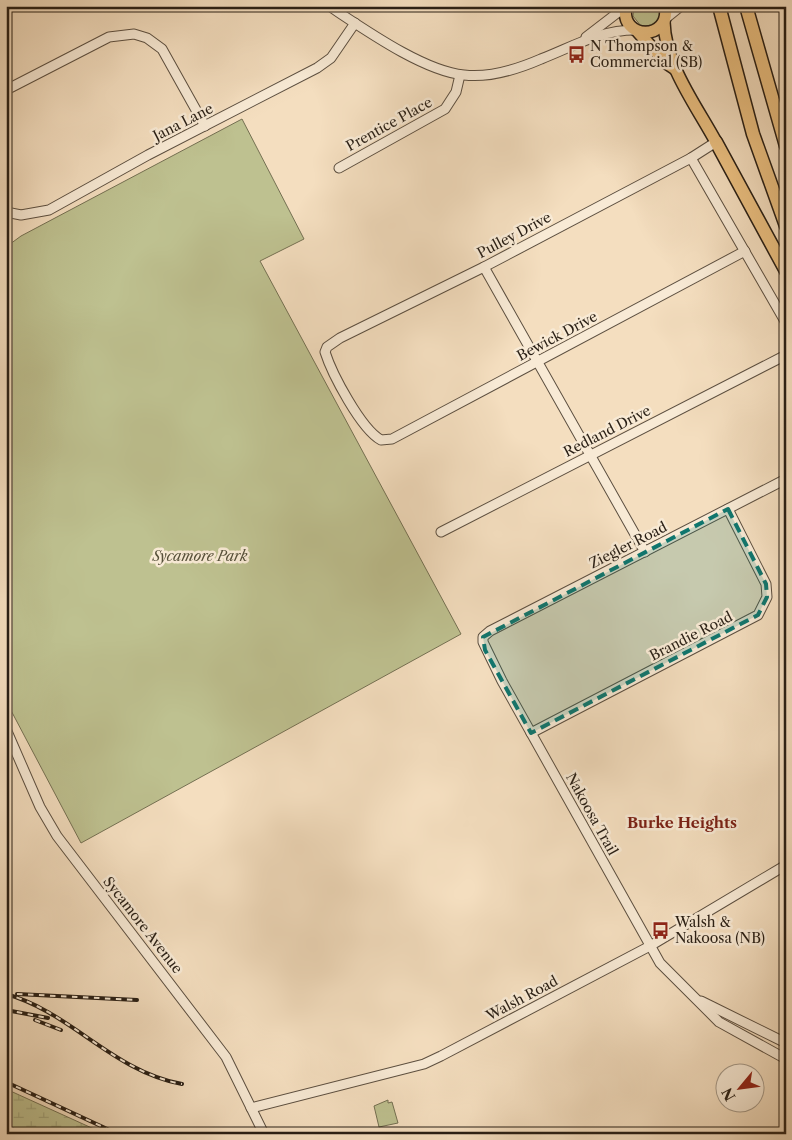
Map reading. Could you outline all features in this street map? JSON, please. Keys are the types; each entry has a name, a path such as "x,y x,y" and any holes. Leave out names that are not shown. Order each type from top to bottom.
{"highway":[{"path":"719,6 753,134 786,226"},
{"path":"746,6 786,146"},
{"path":"716,142 786,271"}],"main road":[{"path":"665,6 665,43 675,69 716,142"},
{"path":"625,7 626,18 666,63 675,69"},
{"path":"637,31 653,32 664,21"}],"street":[{"path":"329,6 395,47 440,70 460,75 491,73 527,65 580,42 618,30 637,31"},
{"path":"664,21 681,6"},
{"path":"580,42 625,7"},
{"name":"Jana Lane","path":"6,212 21,215 49,210 327,61 355,23"},
{"path":"6,90 109,37 134,34 155,42 167,55 205,126"},
{"name":"Prentice Place","path":"339,168 445,109 456,92 460,75"},
{"name":"Pulley Drive","path":"380,440 367,429 354,410 327,358 325,350 340,338 484,267 691,158 716,142"},
{"path":"691,158 786,323"},
{"name":"Bewick Drive","path":"380,440 392,439 745,251"},
{"path":"484,267 644,552"},
{"name":"Redland Drive","path":"441,532 786,354"},
{"name":"Ziegler Road","path":"483,638 490,631 786,479"},
{"name":"Brandie Road","path":"531,734 758,615 767,597 766,584 728,509"},
{"name":"Nakoosa Trail","path":"483,638 485,650 531,734 650,946 669,973 719,1022 786,1059"},
{"name":"Sycamore Avenue","path":"6,729 40,807 57,836 226,1057 264,1134"},
{"name":"Walsh Road","path":"251,1108 335,1085 424,1064 650,946 786,865"},
{"name":"Nakoosa Trail","path":"691,995 713,1008 786,1043"}],"highlighted area":[{"path":"728,509 766,584 767,597 758,615 531,733 485,650 483,637"}],"green space":[{"path":"634,6 659,6 660,17 654,25 641,26 633,16"},
{"name":"Sycamore Park","path":"242,119 304,239 260,261 461,634 81,843 6,701 6,247 21,236"},
{"path":"6,1089 105,1134 6,1134"},
{"path":"388,1100 388,1103 392,1102 398,1123 379,1127 374,1106"}],"waterway":[{"path":"6,1124 23,1134"}],"railway":[{"path":"6,994 51,1014 134,1067 157,1077 182,1084"},
{"path":"17,994 137,1000"},
{"path":"6,1010 48,1018"},
{"path":"35,1020 61,1030"},
{"path":"6,1082 118,1134"}],"place":[{"name":"N Thompson & Commercial (SB)","path":"576,54"},
{"name":"Walsh & Nakoosa (NB)","path":"661,930"}],"district":[{"name":"Burke Heights","path":"682,822"}]}
